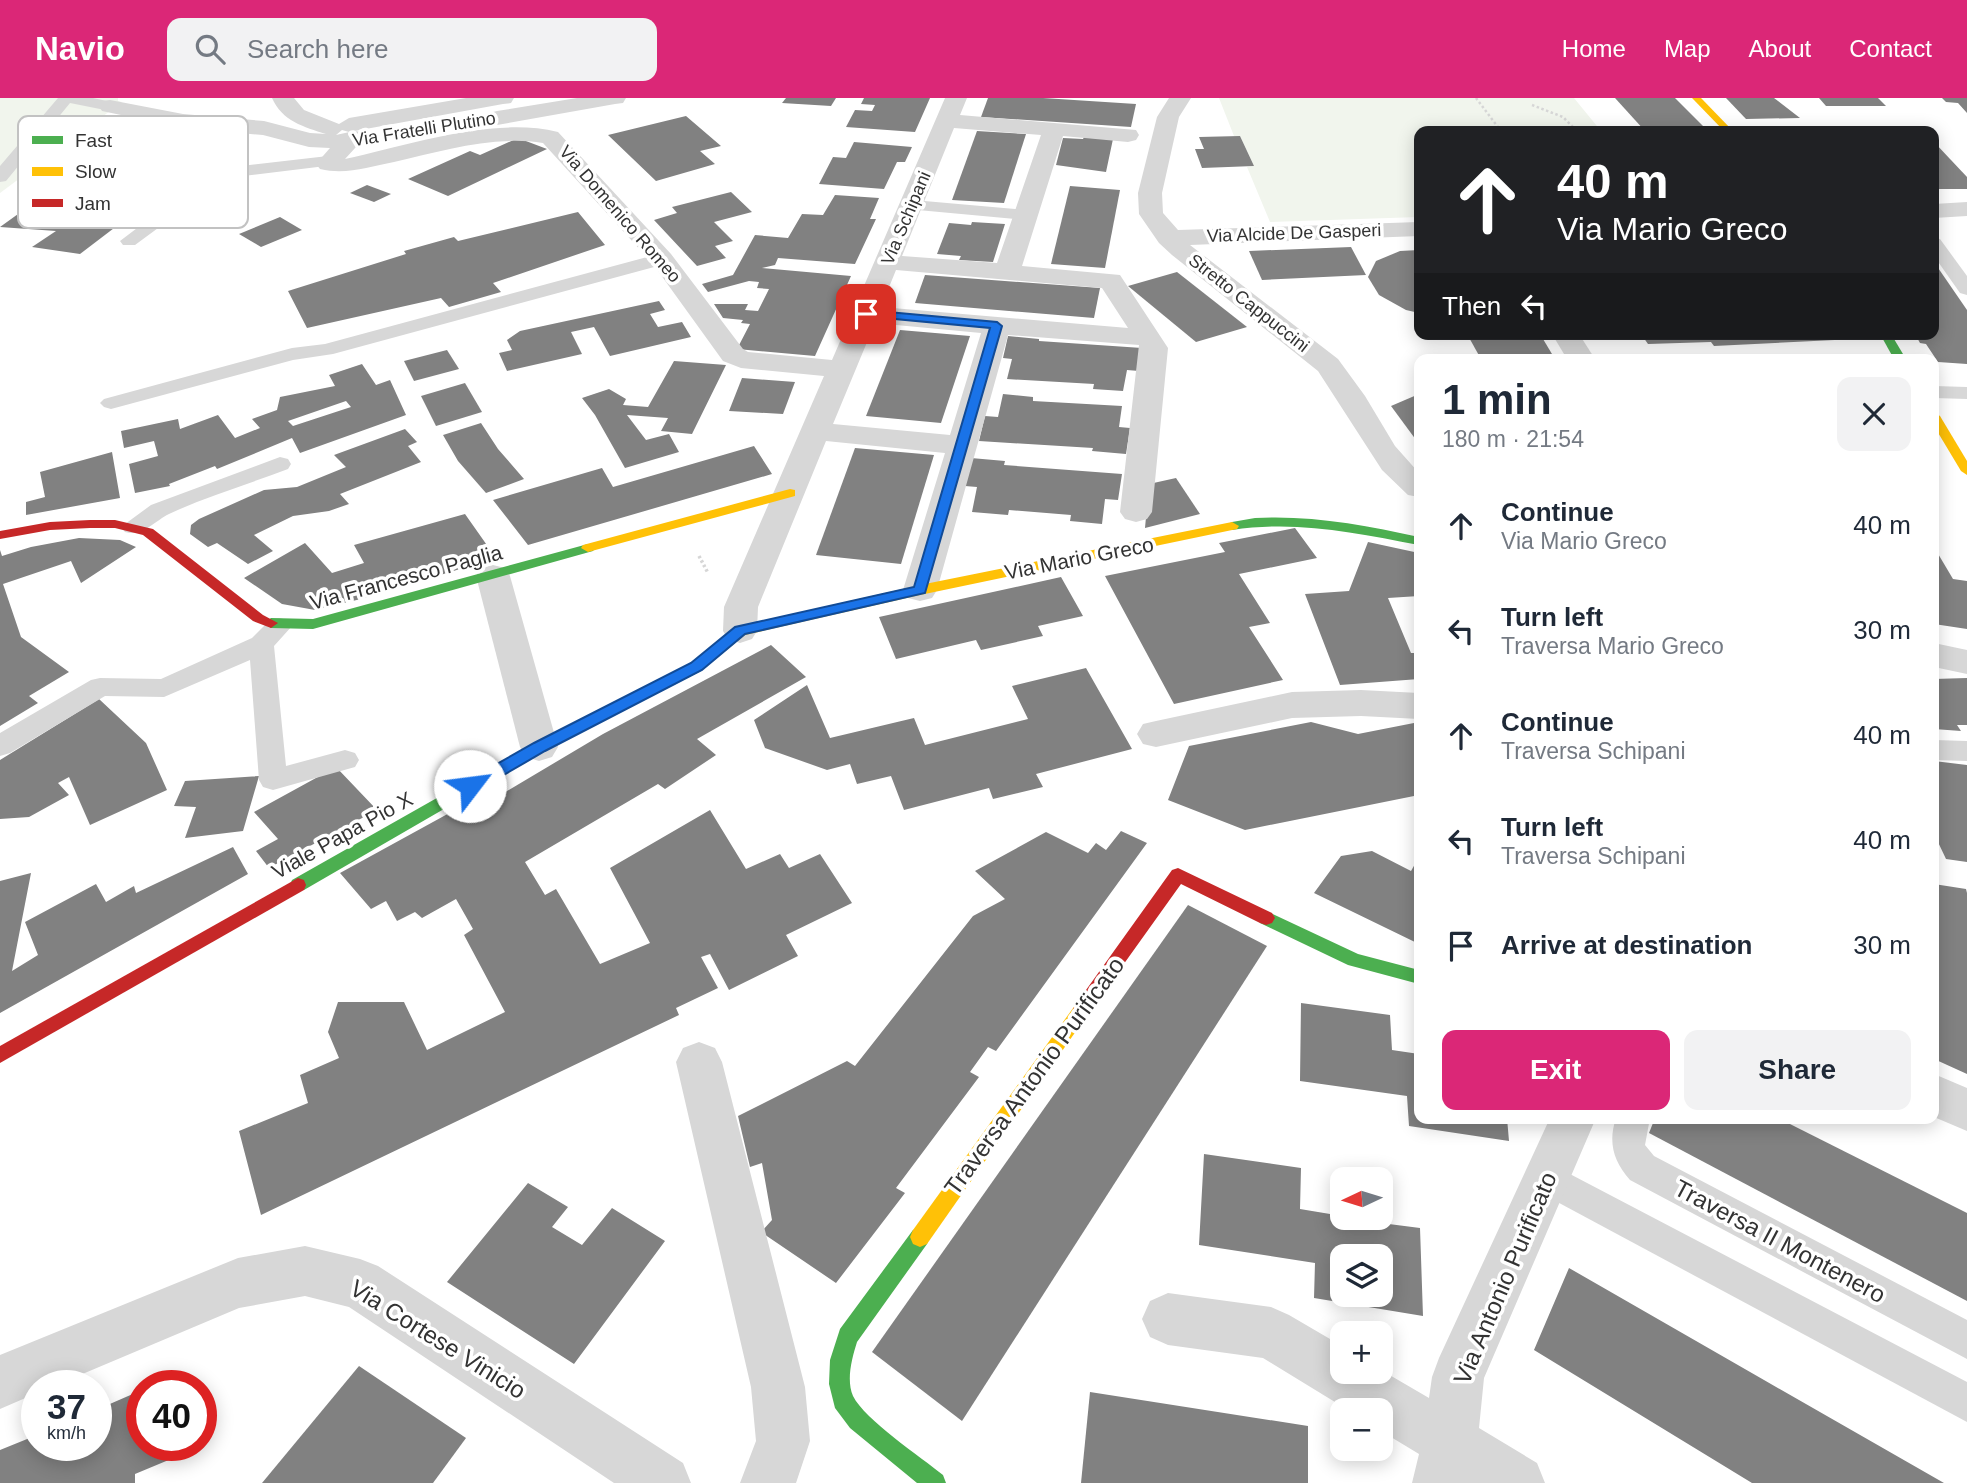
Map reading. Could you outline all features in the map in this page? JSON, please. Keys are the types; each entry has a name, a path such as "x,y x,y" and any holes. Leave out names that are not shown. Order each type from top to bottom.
{"street":[{"path":"283,98 284,103 297,115 350,135 503,98"},
{"path":"328,161 350,135 351,98"},
{"name":"Via Fratelli Plutino","path":"248,126 309,140 350,135 389,137 615,98"},
{"name":"Stretto Cappuccini","path":"1180,98 1168,117 1149,204 1151,214 1168,238 1328,365 1345,383 1380,447 1414,484"},
{"path":"1696,98 1724,126"},
{"name":"Via Fratelli Plutino","path":"110,106 159,116"},
{"path":"952,110 1054,129 1128,135"},
{"name":"Via Schipani","path":"740,631 741,607 952,110"},
{"path":"1007,272 1054,129"},
{"name":"Via Domenico Romeo","path":"328,161 330,166 344,166 502,135 541,134 557,142 662,259 733,355 741,360 842,369"},
{"path":"1939,211 1967,209"},
{"name":"Via Alcide De Gasperi","path":"1168,238 1414,229"},
{"path":"887,262 1111,281 1154,348 1136,512"},
{"path":"866,314 1148,338"},
{"path":"920,590 997,326"},
{"path":"1939,424 1967,471"},
{"path":"816,431 960,446"},
{"name":"Via Francesco Paglia","path":"270,635 790,494"},
{"name":"Via Mario Greco","path":"740,631 920,590 1258,522 1322,521 1414,540"},
{"path":"0,535 68,524 133,527 159,538 258,618 270,635"},
{"path":"493,576 539,747"},
{"name":"Viale Papa Pio X","path":"0,1055 539,747 696,667 740,631"},
{"path":"1939,656 1967,663"},
{"path":"1939,666 1967,663"},
{"path":"1156,734 1293,705 1361,702 1414,706"},
{"name":"Traversa Antonio Purificato","path":"935,1483 858,1420 844,1402 840,1360 848,1337 1178,875 1354,960 1414,976"},
{"path":"699,1062 778,1387 783,1441 768,1483"},
{"path":"1939,1097 1967,1110"},
{"name":"Via Antonio Purificato","path":"1445,1462 1458,1377 1570,1124"},
{"name":"Via Cortese Vinicio","path":"0,1382 238,1283 305,1270 360,1284 663,1483"},
{"path":"1168,1319 1271,1333 1445,1462 1517,1483"}],"lane":[{"path":"52,116 67,98 110,106"},
{"path":"0,177 18,156"},
{"path":"248,170 328,161"},
{"path":"912,205 1026,215"},
{"path":"129,241 146,228"},
{"path":"1939,250 1967,289"},
{"path":"111,403 292,354 326,350 662,259"},
{"path":"1939,392 1967,393"},
{"path":"133,527 159,510 280,464"},
{"path":"0,746 100,687 164,688 270,635 273,779 345,760"},
{"path":"1939,750 1967,751"},
{"name":"Traversa II Montenero","path":"1631,1124 1626,1146 1631,1158 1642,1168 1967,1340"},
{"path":"1547,1178 1967,1403"}],"path":[{"path":"1476,98 1497,126"},
{"path":"1532,105 1559,114 1572,126"}],"shaded area":[{"path":"0,98 118,98 118,101 122,102 103,116 18,116 18,180 0,193"},
{"path":"1219,98 1574,98 1597,126 1414,126 1414,217 1270,222 1247,167 1254,166 1240,136 1234,136"}],"building":[{"path":"786,98 836,98 831,106 782,103"},
{"path":"864,98 930,98 915,132 846,127 855,110 872,111 875,105 861,104"},
{"path":"988,98 1043,98 1136,104 1131,127 981,117"},
{"path":"1615,98 1675,98 1703,126 1640,126"},
{"path":"1726,98 1774,98 1800,118 1746,119"},
{"path":"1819,98 1878,98 1886,106 1826,106"},
{"path":"1942,98 1967,98 1967,113 1958,103 1946,102"},
{"path":"686,116 721,146 700,151 715,164 656,181 608,135"},
{"path":"977,131 1026,134 1004,203 952,200"},
{"path":"1240,136 1254,166 1202,168 1195,149 1204,149 1199,137"},
{"path":"518,138 547,149 448,196 408,179 470,151 480,155"},
{"path":"1063,138 1113,139 1106,172 1056,165"},
{"path":"854,142 912,147 905,162 897,162 884,189 819,184 833,157 846,158"},
{"path":"1939,147 1967,177 1967,189 1939,189"},
{"path":"367,185 391,194 374,202 350,193"},
{"path":"1070,186 1120,190 1105,268 1051,264"},
{"path":"731,192 752,212 714,222 733,241 715,246 726,258 697,266 654,220 677,213 672,207"},
{"path":"835,195 879,198 870,219 876,219 855,264 778,258 775,265 762,268 851,276 815,356 737,349 750,324 741,323 743,320 723,318 714,304 748,304 745,310 758,311 769,289 757,288 759,282 749,281 708,292 702,284 733,275 755,235 788,238 802,214 823,215"},
{"path":"578,212 605,245 493,283 501,292 449,307 441,298 307,328 288,291 406,254 404,251 454,237 458,241"},
{"path":"18,214 18,228 114,228 80,254 32,247 56,231 0,227"},
{"path":"280,217 302,230 261,247 239,234"},
{"path":"972,222 1005,224 993,262 959,260 961,256 937,254 949,223 971,225"},
{"path":"1351,247 1366,275 1262,280 1249,251"},
{"path":"1414,250 1414,312 1379,295 1368,277 1376,261 1400,251"},
{"path":"1939,269 1967,310 1967,364 1939,362 1939,354 1933,354 1926,344 1918,340 1939,340"},
{"path":"1177,272 1247,327 1196,342 1128,286"},
{"path":"925,275 1100,288 1094,318 915,303"},
{"path":"659,301 665,310 650,314 658,327 682,322 691,337 610,356 594,327 571,332 582,354 507,371 499,353 512,350 507,340 520,331"},
{"path":"900,330 970,336 941,423 866,416"},
{"path":"1008,336 1039,341 1142,348 1139,371 1127,370 1123,391 1093,389 1094,384 1007,379 1012,359 1003,358"},
{"path":"1470,340 1544,340 1552,354 1478,354"},
{"path":"1645,340 1835,340 1714,346 1711,342 1648,344"},
{"path":"447,350 459,369 414,381 404,361"},
{"path":"674,361 726,365 692,434 661,431 668,418 627,415 646,440 669,434 679,452 625,468 595,415 582,398 609,389 626,399 623,405 648,407"},
{"path":"362,364 376,385 390,380 406,415 300,453 292,438 217,469 215,466 169,484 170,486 135,493 129,464 158,456 154,441 124,448 121,431 178,419 180,429 218,415 235,438 260,428 252,419 277,410 280,397 335,386 329,375","holes":["346,401 351,407 293,426 288,421"]},
{"path":"742,378 795,382 783,414 729,411"},
{"path":"465,383 482,412 436,426 421,396"},
{"path":"1003,394 1033,397 1033,401 1122,406 1119,427 1130,428 1126,454 1092,451 1093,448 979,441 985,416 998,417"},
{"path":"1414,396 1414,437 1391,406"},
{"path":"481,423 498,449 524,479 486,493 458,461 443,435"},
{"path":"405,429 417,442 408,446 421,462 340,494 349,504 329,511 293,516 254,535 273,551 248,564 217,543 208,547 190,534 191,525 199,519 264,490 297,487 346,467 334,455"},
{"path":"754,446 772,474 528,545 493,500 602,468 613,487"},
{"path":"855,448 934,455 901,564 816,555"},
{"path":"112,452 120,498 26,515 26,502 45,497 40,472"},
{"path":"971,458 1005,461 1004,465 1122,474 1118,500 1105,499 1102,524 1070,521 1071,515 1009,510 1008,515 972,512 977,487 965,486"},
{"path":"1176,478 1200,514 1145,528 1149,484"},
{"path":"465,514 496,558 365,598 315,610 282,604 244,578 305,543 332,573 364,563 354,545"},
{"path":"1295,528 1317,558 1239,574 1270,623 1249,627 1283,680 1174,704 1105,576 1225,552 1219,543"},
{"path":"79,538 120,540 136,547 81,583 71,561 3,584 21,637 69,672 29,696 38,703 0,726 0,550 2,556 31,547"},
{"path":"1368,542 1414,552 1414,596 1388,598 1411,653 1414,653 1414,679 1340,685 1305,594 1349,591"},
{"path":"1939,555 1953,579 1967,581 1967,629 1939,625"},
{"path":"1061,577 1083,616 1038,626 1043,636 981,650 976,640 896,659 879,617"},
{"path":"771,645 806,677 697,739 716,755 665,789 658,784 525,862 545,895 556,889 600,964 650,943 610,868 710,810 746,869 780,854 789,868 820,854 852,903 786,935 798,956 729,990 710,954 701,957 718,988 676,1008 679,1015 261,1215 239,1131 308,1103 300,1075 339,1058 328,1032 338,1002 404,1002 427,1050 505,1012 464,935 473,929 456,899 422,918 415,912 397,921 386,901 371,909 340,873 484,794 492,800 603,734"},
{"path":"1086,668 1132,749 1036,774 1043,787 993,799 989,788 904,810 891,776 857,784 850,764 827,770 765,748 754,720 807,685 830,738 914,718 925,745 1028,719 1012,686"},
{"path":"1967,678 1967,725 1957,725 1961,731 1939,729 1939,679"},
{"path":"99,699 146,743 167,790 90,825 69,777 58,783 69,795 29,817 0,819 0,760"},
{"path":"1311,722 1358,734 1414,723 1414,796 1245,830 1168,800 1189,746"},
{"path":"1939,762 1967,765 1967,862 1946,859 1939,844"},
{"path":"336,767 377,810 269,868 256,851 278,839 254,812"},
{"path":"259,776 243,831 185,838 196,807 174,806 185,781"},
{"path":"1121,831 1147,843 996,1051 988,1047 970,1072 979,1077 896,1188 905,1193 836,1283 761,1232 772,1220 762,1163 750,1167 738,1116 847,1061 855,1066 973,916 1005,899 975,871 1046,832 1088,853 1096,843 1106,850"},
{"path":"233,847 248,874 0,1013 0,881 31,873 12,971 38,955 25,922 96,884 106,902 134,886 136,893"},
{"path":"1372,851 1411,871 1414,866 1414,942 1314,893 1341,856"},
{"path":"1939,885 1966,889 1967,893 1967,1074 1939,1061"},
{"path":"1188,905 1267,946 962,1421 872,1352"},
{"path":"1301,1003 1390,1015 1392,1050 1414,1053 1414,1124 1508,1124 1509,1141 1409,1126 1407,1096 1300,1081"},
{"path":"1653,1124 1790,1124 1967,1213 1967,1301 1649,1133"},
{"path":"1204,1154 1301,1168 1300,1209 1330,1214 1330,1230 1393,1230 1393,1225 1420,1228 1423,1316 1368,1307 1393,1307 1393,1244 1330,1244 1330,1301 1314,1298 1315,1263 1199,1245"},
{"path":"528,1183 568,1207 552,1227 582,1245 612,1208 665,1241 574,1364 447,1282"},
{"path":"1569,1268 1944,1483 1752,1483 1534,1350"},
{"path":"359,1366 466,1438 433,1483 262,1483"},
{"path":"1090,1392 1308,1426 1308,1483 1081,1483"},
{"path":"126,1397 126,1461 166,1461 135,1474 135,1483 0,1483 0,1450 21,1441 21,1461 112,1461 112,1403"}],"traffic: fast":[{"path":"1889,340 1897,354"},
{"path":"1232,526 1255,522 1302,522 1349,527 1414,540"},
{"path":"271,623 313,624 588,548"},
{"path":"298,885 539,747 696,667 709,656"},
{"path":"1266,918 1354,960 1414,976"},
{"path":"920,1237 848,1337 841,1360 840,1384 843,1400 858,1420 935,1483"}],"traffic: slow":[{"path":"1696,98 1724,126"},
{"path":"1939,424 1967,471"},
{"path":"588,548 790,493"},
{"path":"709,656 740,631 920,590 1232,526"},
{"path":"920,1237 1082,1009"}],"traffic: jam":[{"path":"0,535 50,526 90,524 115,524 148,532 258,618 271,623"},
{"path":"1082,1009 1178,875 1266,918"},
{"path":"0,1055 298,885"}],"route":[{"path":"470,786 539,747 696,667 740,631 920,590 997,326 866,314"}]}
